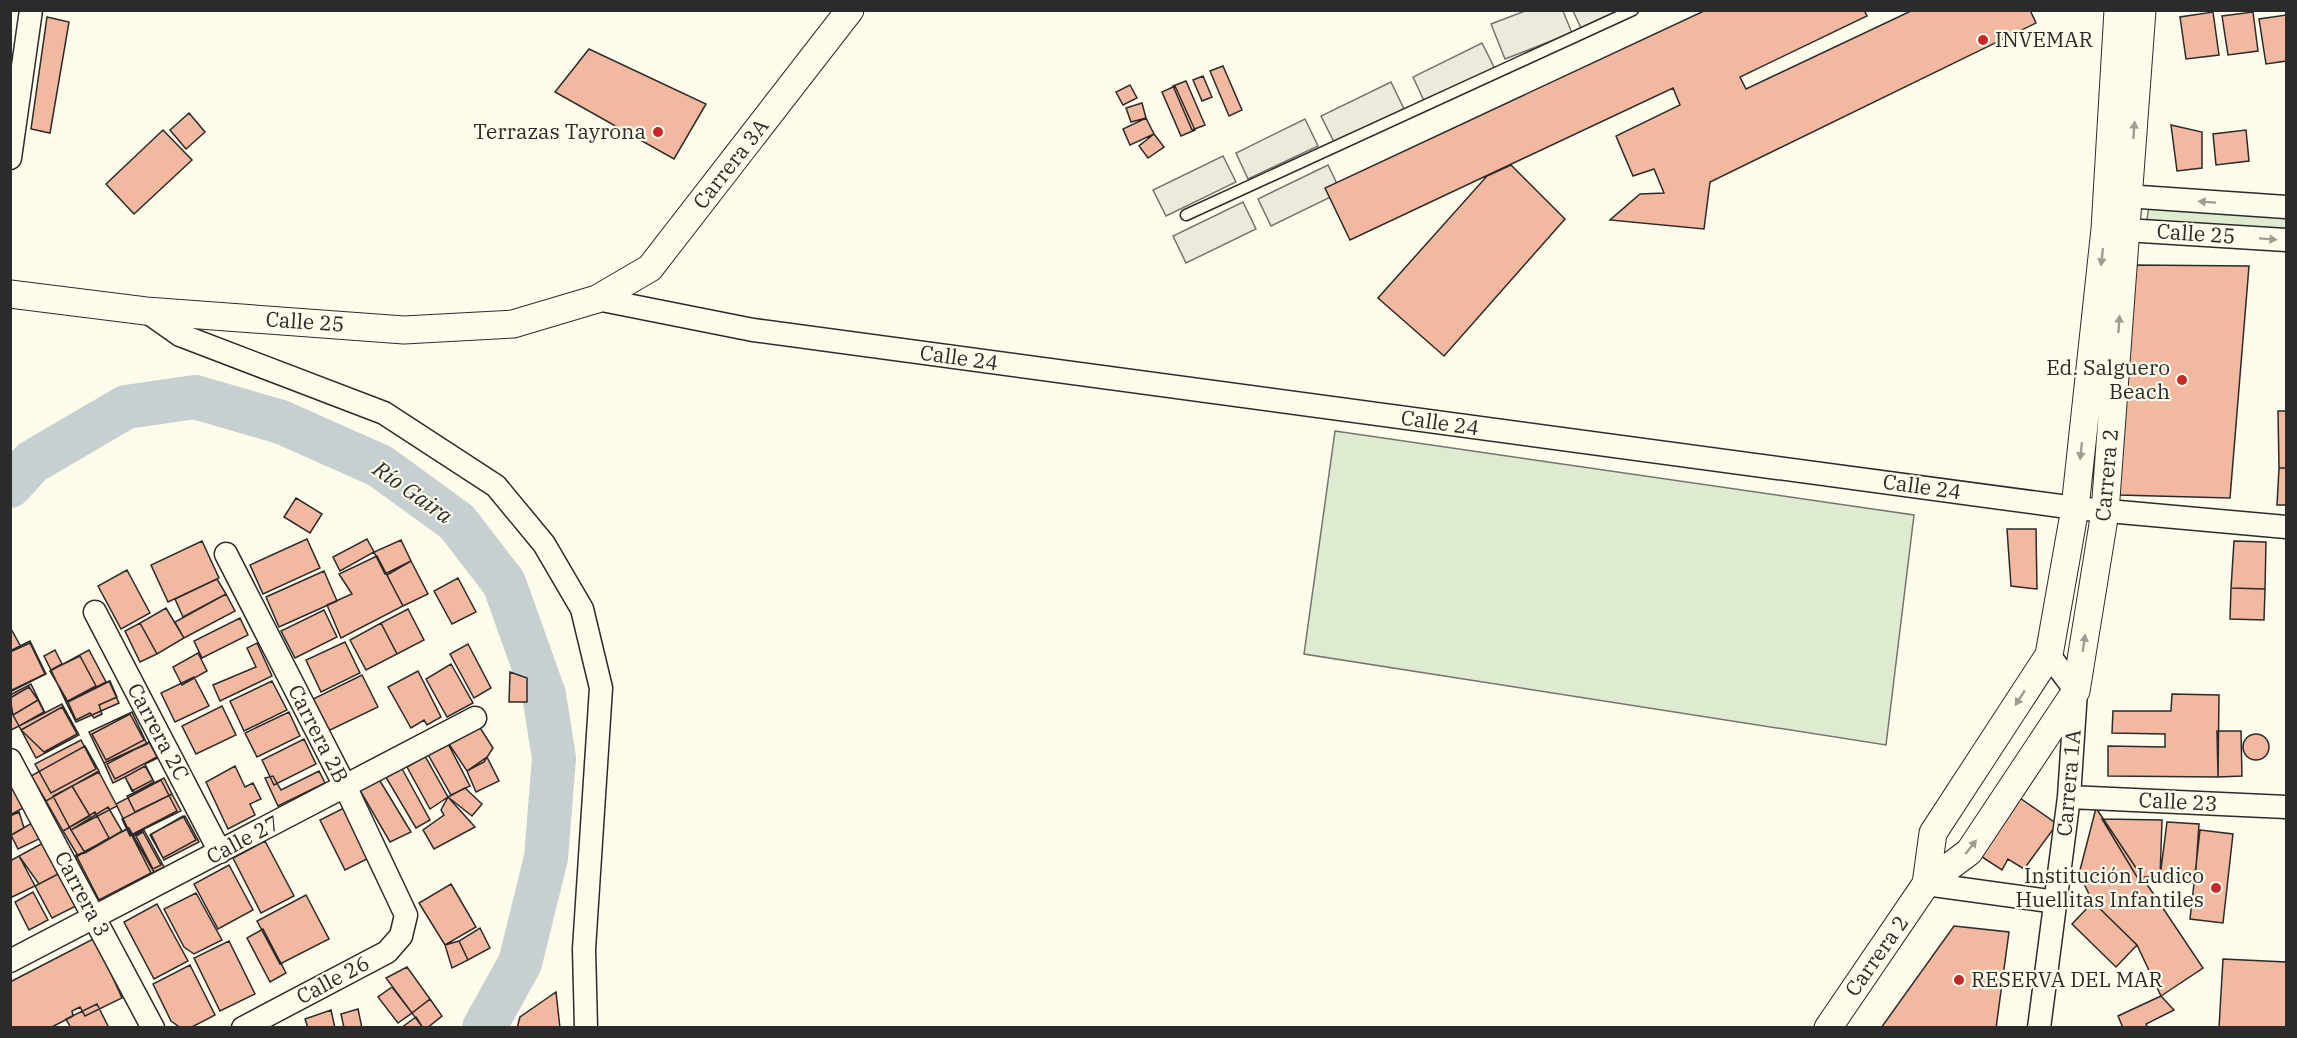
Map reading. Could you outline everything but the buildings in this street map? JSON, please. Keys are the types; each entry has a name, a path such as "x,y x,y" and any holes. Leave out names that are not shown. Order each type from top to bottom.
{"street":[{"path":"10,158 31,10"},
{"name":"Carrera 3A","path":"597,299 650,268 850,10"},
{"name":"Carrera 2","path":"1828,1028 1926,884 1969,852 2076,691 2105,512 2117,196 2118,10"},
{"name":"Carrera 2","path":"2117,196 2142,10"},
{"name":"Calle 25","path":"2117,196 2286,207"},
{"name":"Calle 25","path":"2116,229 2286,240"},
{"name":"Carrera 2","path":"1926,884 1933,833 2049,655 2075,508 2116,229"},
{"name":"Calle 25","path":"10,294 146,311 404,330 513,324 597,299"},
{"name":"Calle 24","path":"597,299 753,330 2105,512 2286,527"},
{"path":"146,311 180,335 384,413 496,486 544,544 582,609 601,688 584,949 586,1028"},
{"name":"Carrera 2B","path":"226,554 345,786 406,915"},
{"name":"Carrera 2C","path":"95,612 220,852"},
{"path":"2049,655 2076,691"},
{"name":"Carrera 1A","path":"2039,1028 2069,797 2076,691"},
{"name":"Calle 27","path":"10,961 475,718"},
{"name":"Carrera 3","path":"10,760 153,1028"},
{"name":"Calle 23","path":"2069,797 2286,807"},
{"path":"1926,884 2055,902"},
{"name":"Calle 26","path":"243,1028 387,952 400,936 406,915"}],"lane":[{"path":"1186,215 1633,10"}],"green space":[{"path":"2149,205 2286,215 2286,230 2147,220"},
{"path":"1335,431 1914,515 1886,745 1304,654"}],"shaded area":[{"path":"1525,11 1563,11 1572,33 1505,59 1491,24"},
{"path":"1573,11 1619,11 1581,28"},
{"path":"1482,43 1495,69 1425,103 1413,77"},
{"path":"1391,82 1404,109 1334,142 1321,116"},
{"path":"1305,119 1318,146 1248,179 1236,153"},
{"path":"1223,156 1236,182 1166,216 1153,190"},
{"path":"1328,165 1341,192 1271,226 1258,199"},
{"path":"1243,202 1256,229 1186,263 1173,236"}],"waterway":[{"name":"Río Gaira","path":"10,486 32,462 126,407 195,397 281,422 380,466 457,522 504,583 544,695 554,758 546,858 520,963 484,1028"}],"place":[{"name":"INVEMAR","path":"1983,40"},
{"name":"Terrazas Tayrona","path":"658,132"},
{"name":"Ed. Salguero Beach","path":"2182,380"},
{"name":"Institución Ludico Huellitas Infantiles","path":"2216,888"},
{"name":"RESERVA DEL MAR","path":"1959,980"}]}
